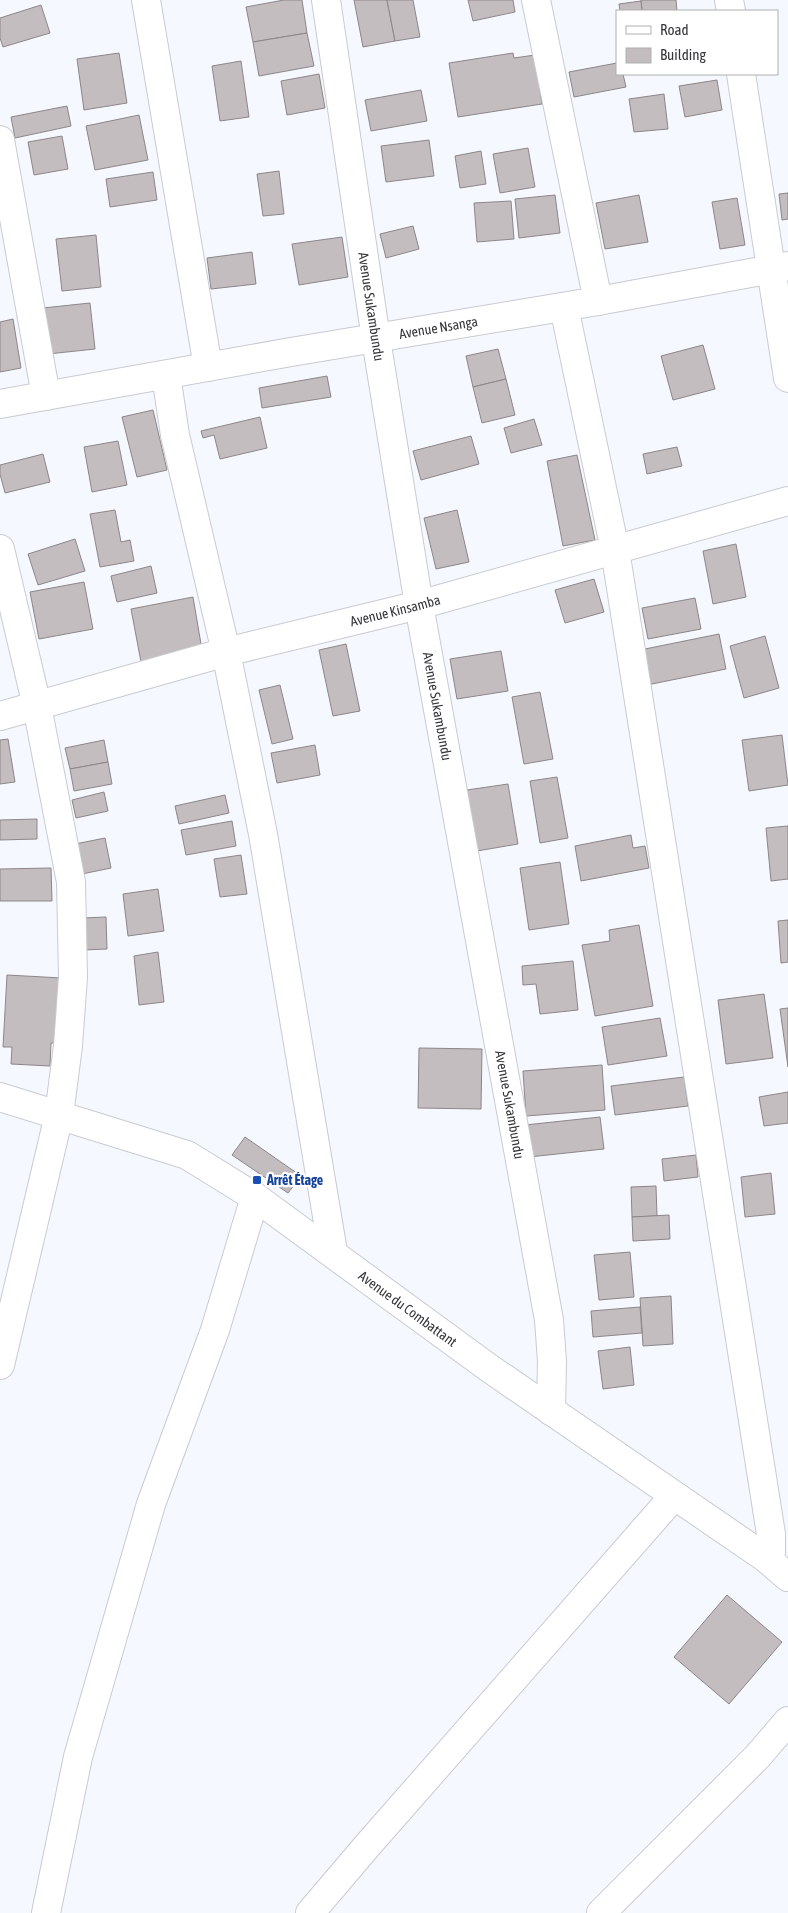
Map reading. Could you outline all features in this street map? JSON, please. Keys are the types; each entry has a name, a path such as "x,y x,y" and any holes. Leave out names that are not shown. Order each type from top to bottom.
{"street":[{"path":"146,0 208,368"},
{"name":"Avenue Sukambundu","path":"326,0 376,339 419,605 549,1320 552,1360 551,1411"},
{"path":"536,0 598,301"},
{"path":"741,75 780,267 788,378"},
{"path":"0,140 46,396"},
{"name":"Avenue Nsanga","path":"0,404 291,352 564,307 780,267"},
{"path":"564,307 614,550 771,1534 771,1552 767,1559"},
{"path":"166,374 175,436 226,652 263,834 333,1252"},
{"name":"Avenue Kinsamba","path":"0,716 226,652 419,605 788,501"},
{"path":"0,548 37,706 71,882 73,977 68,1046 59,1115 0,1365"},
{"name":"Avenue du Combattant","path":"0,1097 187,1156 255,1197 333,1252 489,1368 767,1559 788,1578"},
{"path":"46,1913 78,1757 151,1504 215,1330 255,1197"},
{"path":"310,1913 366,1846 674,1496"},
{"path":"601,1913 757,1757 788,1721"}],"building":[{"path":"284,0 302,0 307,33 253,42 246,7"},
{"path":"354,0 387,0 395,41 363,47"},
{"path":"387,0 413,0 420,37 395,41"},
{"path":"468,0 513,0 515,12 473,21"},
{"path":"641,0 676,0 677,10 642,10"},
{"path":"641,1 642,10 620,10 619,4"},
{"path":"41,5 50,33 3,47 0,38 0,18"},
{"path":"307,33 314,66 259,76 253,42"},
{"path":"119,53 127,103 84,110 77,59"},
{"path":"513,53 514,58 535,55 542,104 458,117 449,63"},
{"path":"241,61 249,117 220,121 212,66"},
{"path":"616,63 616,75 623,75 626,87 574,97 569,72"},
{"path":"319,74 325,108 287,115 281,81"},
{"path":"717,80 722,110 685,117 679,86"},
{"path":"421,90 427,121 371,131 365,100"},
{"path":"664,94 668,129 634,132 629,99"},
{"path":"67,106 71,126 15,138 11,117"},
{"path":"139,115 148,160 95,170 86,126"},
{"path":"62,136 68,169 34,175 28,142"},
{"path":"429,140 434,176 386,182 381,146"},
{"path":"528,148 535,187 500,193 493,154"},
{"path":"481,151 486,184 460,188 455,156"},
{"path":"279,171 284,214 263,216 257,174"},
{"path":"153,172 157,200 110,207 106,179"},
{"path":"788,193 788,219 782,220 779,194"},
{"path":"555,195 560,233 519,238 515,199"},
{"path":"639,195 648,242 605,249 596,203"},
{"path":"737,198 745,245 720,249 712,202"},
{"path":"511,201 514,239 477,242 474,203"},
{"path":"413,226 419,249 386,258 380,234"},
{"path":"96,235 101,287 62,291 56,239"},
{"path":"342,237 348,277 299,285 292,244"},
{"path":"252,252 256,284 211,289 207,258"},
{"path":"90,303 95,349 48,354 43,308"},
{"path":"13,319 21,368 0,372 0,322"},
{"path":"703,345 715,389 673,400 661,356"},
{"path":"498,349 506,379 473,387 466,356"},
{"path":"327,376 331,397 262,408 259,388"},
{"path":"506,379 515,415 482,423 473,387"},
{"path":"153,410 167,470 137,477 122,417"},
{"path":"260,417 267,448 220,459 214,435 203,438 201,431"},
{"path":"534,419 542,445 511,453 504,428"},
{"path":"471,436 479,464 421,480 413,451"},
{"path":"118,441 127,485 92,492 84,447"},
{"path":"677,447 682,466 647,474 643,454"},
{"path":"43,454 50,482 5,493 0,474 0,465"},
{"path":"577,455 595,540 563,546 547,461"},
{"path":"115,510 121,542 130,540 134,561 100,567 90,514"},
{"path":"457,510 469,562 436,569 424,518"},
{"path":"75,539 85,571 38,585 28,554"},
{"path":"736,544 746,597 713,604 703,551"},
{"path":"151,566 157,593 117,602 111,576"},
{"path":"594,579 604,612 565,623 555,590"},
{"path":"84,582 93,629 39,639 30,592"},
{"path":"193,597 202,650 141,662 131,609"},
{"path":"695,598 701,629 648,639 642,608"},
{"path":"719,634 726,669 647,685 640,650"},
{"path":"765,636 779,688 744,698 730,646"},
{"path":"346,644 360,711 333,716 319,650"},
{"path":"501,651 508,691 457,699 450,659"},
{"path":"280,685 293,739 272,744 259,690"},
{"path":"540,692 553,759 524,764 512,697"},
{"path":"782,735 788,785 749,791 742,740"},
{"path":"8,739 15,782 0,784 0,740"},
{"path":"104,740 108,762 70,769 65,748"},
{"path":"315,745 320,775 277,783 271,753"},
{"path":"108,762 112,784 74,791 70,769"},
{"path":"557,777 568,838 540,843 530,781"},
{"path":"508,784 518,844 477,851 467,790"},
{"path":"104,792 108,811 76,818 72,800"},
{"path":"225,795 229,813 179,824 175,806"},
{"path":"37,819 37,839 0,840 0,820"},
{"path":"232,821 236,846 186,855 181,830"},
{"path":"788,826 788,879 771,881 766,828"},
{"path":"631,835 633,848 645,846 649,868 581,881 575,846"},
{"path":"105,838 111,868 82,874 75,844"},
{"path":"241,855 247,894 220,897 214,859"},
{"path":"560,862 569,924 529,930 520,868"},
{"path":"51,868 52,901 0,901 0,869"},
{"path":"158,889 164,931 128,936 123,894"},
{"path":"106,917 107,949 83,950 82,918"},
{"path":"788,920 788,962 781,963 778,921"},
{"path":"639,925 653,1006 595,1016 582,945 610,941 609,930"},
{"path":"158,952 164,1002 139,1005 134,956"},
{"path":"573,961 578,1010 540,1014 536,984 523,985 522,966"},
{"path":"7,975 62,978 58,1043 51,1043 50,1066 11,1064 12,1047 3,1047"},
{"path":"764,994 773,1058 726,1064 718,1000"},
{"path":"788,1008 788,1067 780,1009"},
{"path":"660,1018 667,1056 608,1065 602,1027"},
{"path":"419,1048 482,1049 481,1109 418,1108"},
{"path":"602,1065 605,1110 526,1116 523,1071"},
{"path":"684,1077 688,1106 615,1115 611,1086"},
{"path":"788,1092 788,1123 764,1126 759,1097"},
{"path":"600,1117 604,1149 529,1157 525,1125"},
{"path":"245,1137 301,1176 288,1193 232,1155"},
{"path":"696,1155 698,1177 664,1181 662,1159"},
{"path":"771,1173 775,1214 745,1217 741,1177"},
{"path":"656,1186 657,1216 632,1217 631,1187"},
{"path":"669,1215 670,1239 633,1241 632,1217"},
{"path":"630,1252 634,1297 599,1300 594,1255"},
{"path":"671,1296 673,1344 643,1346 640,1298"},
{"path":"640,1307 642,1333 593,1337 591,1311"},
{"path":"630,1347 634,1385 603,1389 598,1351"},
{"path":"727,1595 782,1642 729,1704 674,1657"}],"place":[{"name":"Arrêt Étage","path":"257,1180"}]}
